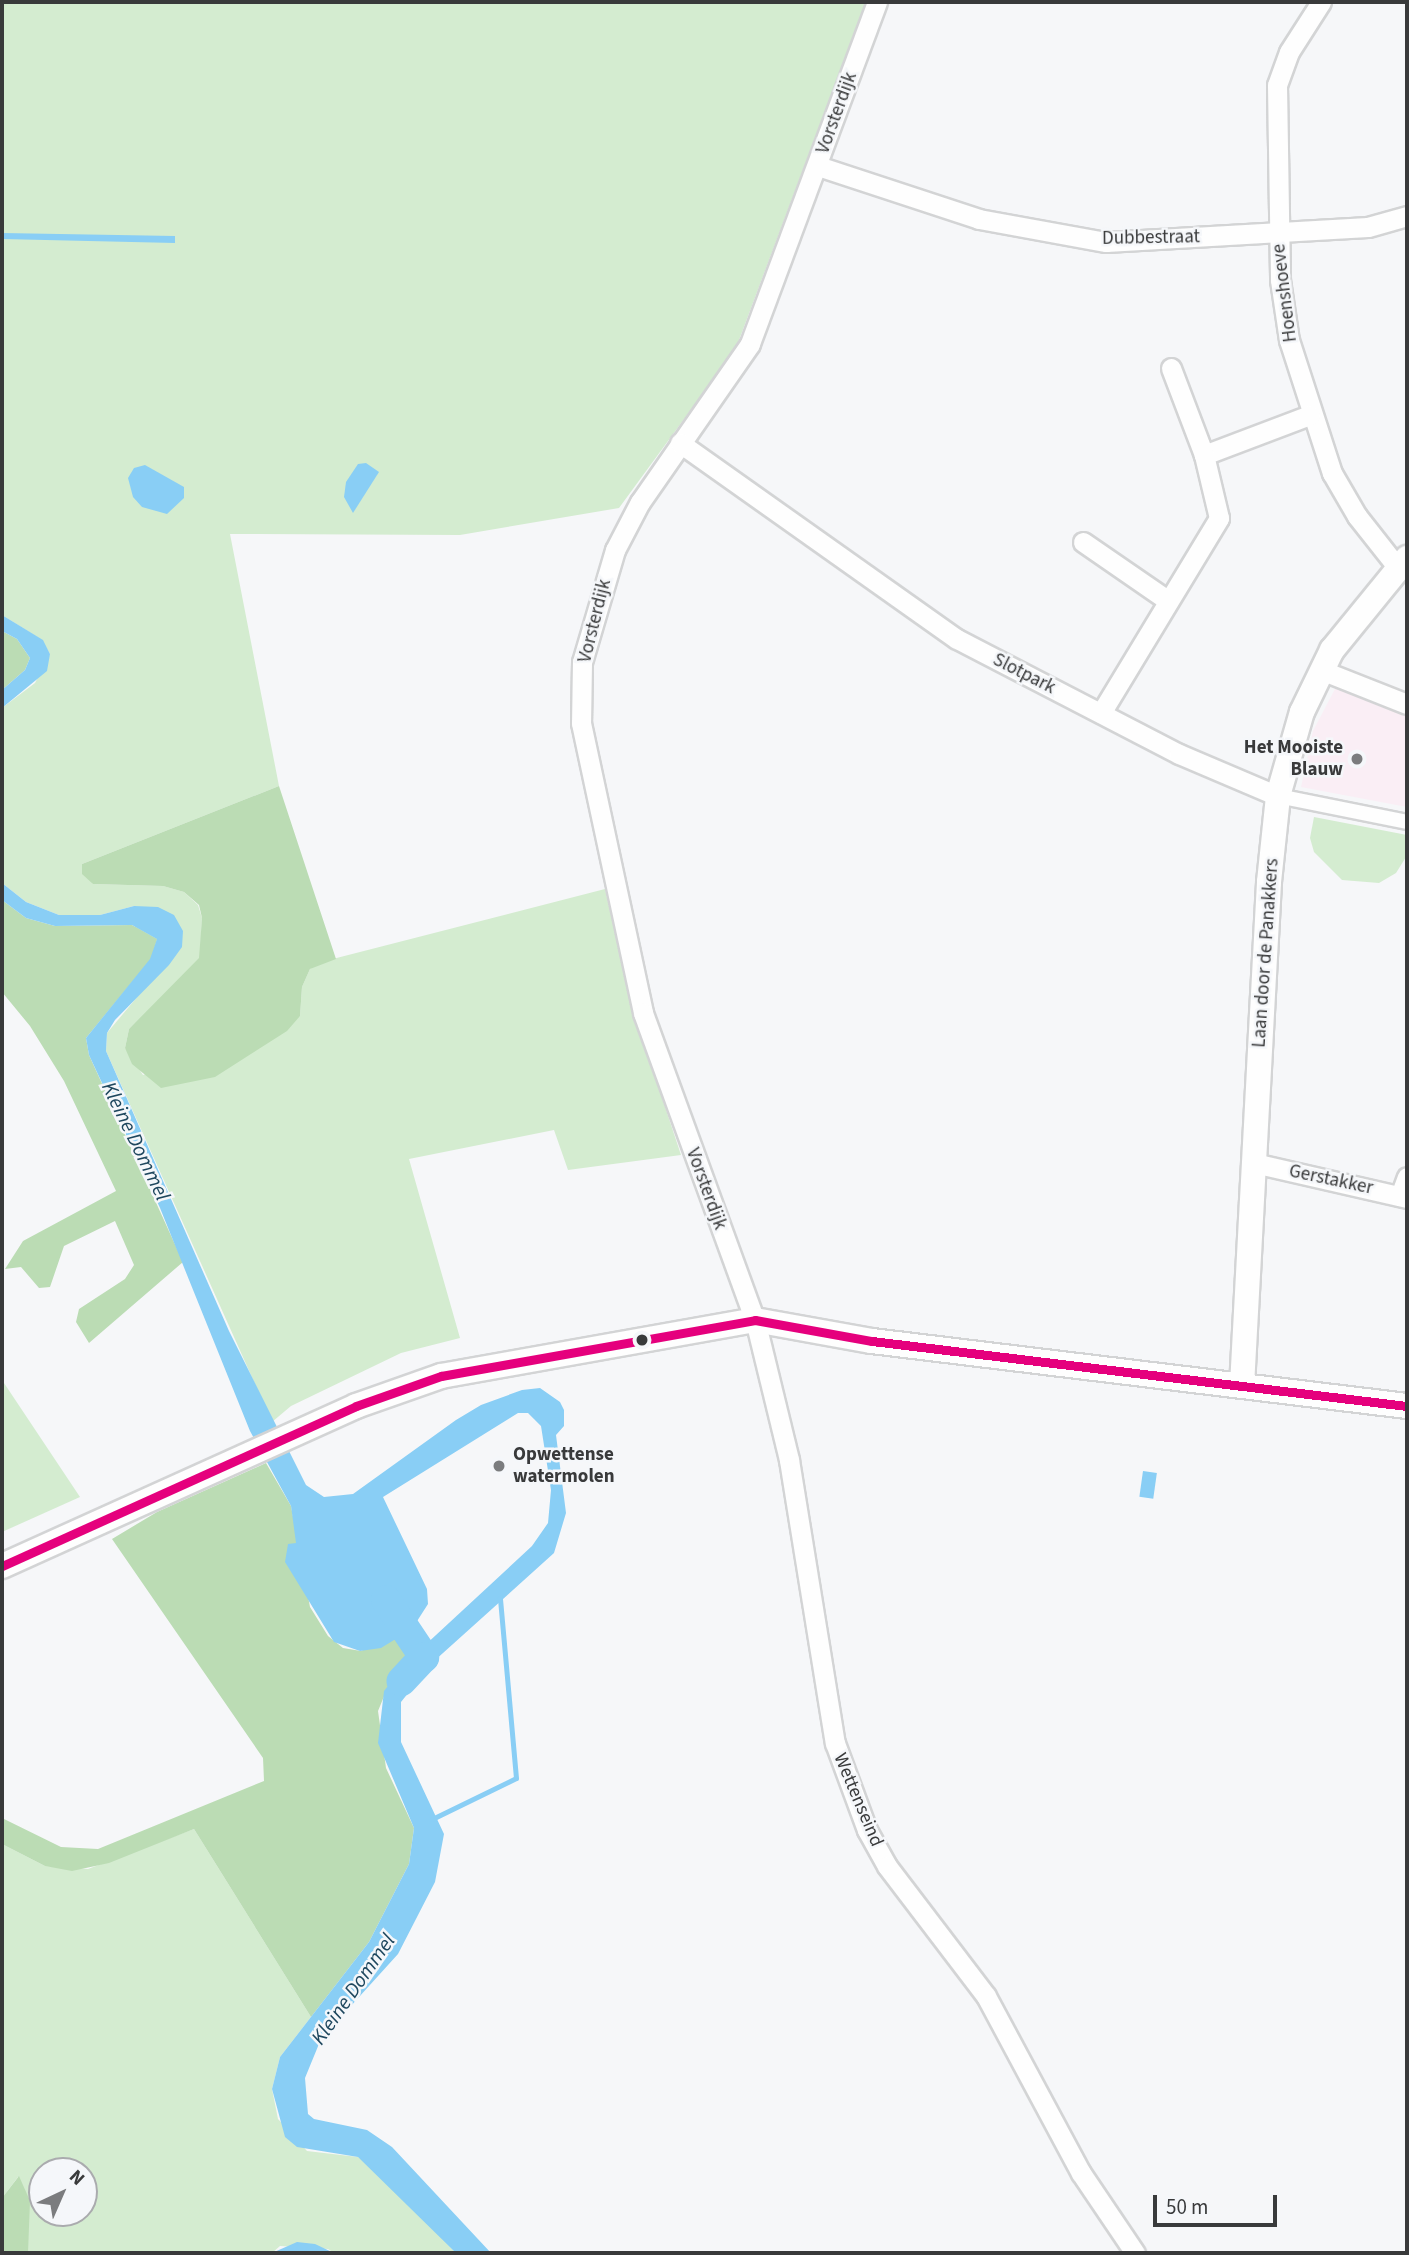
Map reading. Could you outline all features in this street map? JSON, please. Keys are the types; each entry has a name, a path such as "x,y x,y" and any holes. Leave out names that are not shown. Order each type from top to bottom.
{"street":[{"name":"Vorsterdijk","path":"755,1320 643,1013 581,723 582,662 615,550 680,443 750,344 877,2"},
{"name":"Hoenshoeve","path":"1321,2 1289,52 1277,85 1278,234 1289,340 1310,415 1332,473 1357,516 1403,563"},
{"name":"Dubbestraat","path":"818,166 979,219 1105,242 1368,227 1407,216"},
{"path":"1101,713 1219,518 1204,455 1171,368"},
{"path":"1204,455 1310,415"},
{"name":"Slotpark","path":"680,443 957,639 1179,754 1278,796 1407,822"},
{"path":"1083,542 1167,600"},
{"name":"Laan door de Panakkers","path":"1242,1386 1278,796 1289,748 1321,670 1343,633 1403,563"},
{"path":"1321,670 1407,704"},
{"name":"Gerstakker","path":"1254,1163 1404,1197"},
{"path":"1404,1197 1407,1177"},
{"path":"2,1566 272,1443 441,1376 755,1320 872,1341 1407,1406"},
{"name":"Wettenseind","path":"755,1320 789,1460 835,1743 867,1830 887,1866 986,1996 1081,2174 1135,2253"}],"shaded area":[{"name":"Het Mooiste Blauw","path":"1336,687 1407,716 1407,807 1301,787 1313,731"}],"green space":[{"path":"2,2 866,2 736,348 619,508 460,535 230,534 279,786 82,864 93,884 163,886 184,892 198,905 202,918 200,958 191,971 129,1029 125,1048 143,1075 300,1016 302,987 310,969 321,962 605,889 631,1004 681,1155 568,1170 554,1130 409,1159 460,1338 401,1353 291,1406 272,1422 106,1051 107,1033 138,996 134,906 100,915 59,915 26,902 2,883 2,708 35,683 50,654 42,640 2,615"},
{"path":"2,631 17,639 30,658 25,670 2,690"},
{"path":"279,786 336,959 310,969 302,987 300,1016 287,1031 215,1077 161,1088 132,1064 125,1048 129,1029 199,958 202,918 199,905 184,892 163,886 93,884 82,874 82,864"},
{"path":"1314,817 1407,835 1406,857 1396,873 1379,883 1342,880 1314,852 1310,838"},
{"path":"2,900 26,918 55,926 132,925 157,939 151,959 86,1038 89,1055 183,1262 89,1343 76,1322 79,1309 125,1279 134,1265 115,1221 64,1246 50,1287 39,1288 21,1267 5,1269 23,1241 116,1191 64,1081 30,1026 2,992"},
{"path":"2,1380 80,1497 2,1532"},
{"path":"266,1463 291,1506 310,1607 328,1636 343,1648 361,1651 417,1623 428,1642 392,1677 378,1711 386,1768 414,1828 409,1864 369,1942 311,2017 194,1829 109,1863 72,1871 45,1866 2,1844 2,1818 61,1847 98,1849 264,1781 263,1758 112,1539 157,1512"},
{"path":"194,1829 311,2017 280,2057 272,2089 278,2119 307,2151 358,2157 374,2167 456,2253 334,2253 328,2249 280,2246 272,2253 28,2253 18,2177 2,2198 2,1844 45,1866 88,1869"},
{"path":"19,2176 28,2196 28,2253 2,2253 2,2198"}],"water":[{"path":"2,233 175,236 175,243 2,239"},
{"path":"366,463 379,472 353,513 344,497 346,482 358,464"},
{"path":"145,465 184,487 184,498 167,514 142,507 133,497 128,478 134,468"},
{"path":"2,615 43,640 50,654 47,671 2,708 2,690 25,670 30,658 17,639 2,631"},
{"path":"2,883 26,902 59,915 100,915 134,906 158,907 174,915 183,931 182,947 169,965 115,1020 107,1033 106,1051 229,1331 306,1485 324,1497 353,1494 456,1420 481,1405 522,1390 540,1388 560,1402 564,1410 564,1426 556,1435 566,1513 554,1553 433,1662 401,1702 401,1742 444,1834 435,1882 398,1954 321,2039 305,2078 308,2114 314,2119 367,2130 392,2147 491,2253 456,2253 358,2157 297,2147 285,2137 272,2089 280,2057 369,1942 409,1864 414,1828 378,1743 384,1691 409,1660 532,1546 548,1523 551,1490 541,1426 528,1413 518,1413 383,1497 427,1589 428,1604 412,1629 381,1648 360,1651 334,1642 285,1562 288,1544 296,1543 291,1506 250,1431 160,1208 89,1055 86,1038 150,959 157,939 132,925 55,926 26,918 2,900"},
{"path":"1143,1471 1157,1473 1153,1499 1139,1497"},
{"path":"297,2242 315,2244 334,2253 272,2253"}],"waterway":[{"path":"432,1819 516,1778 500,1598"},
{"name":"Kleine Dommel","path":"386,1600 424,1657 402,1681"}],"transit line":[{"path":"2,1566 356,1406 441,1376 755,1320 872,1341 1407,1406"}],"place":[{"name":"Het Mooiste Blauw","path":"1357,759"},
{"name":"Opwettense watermolen","path":"499,1466"}]}
